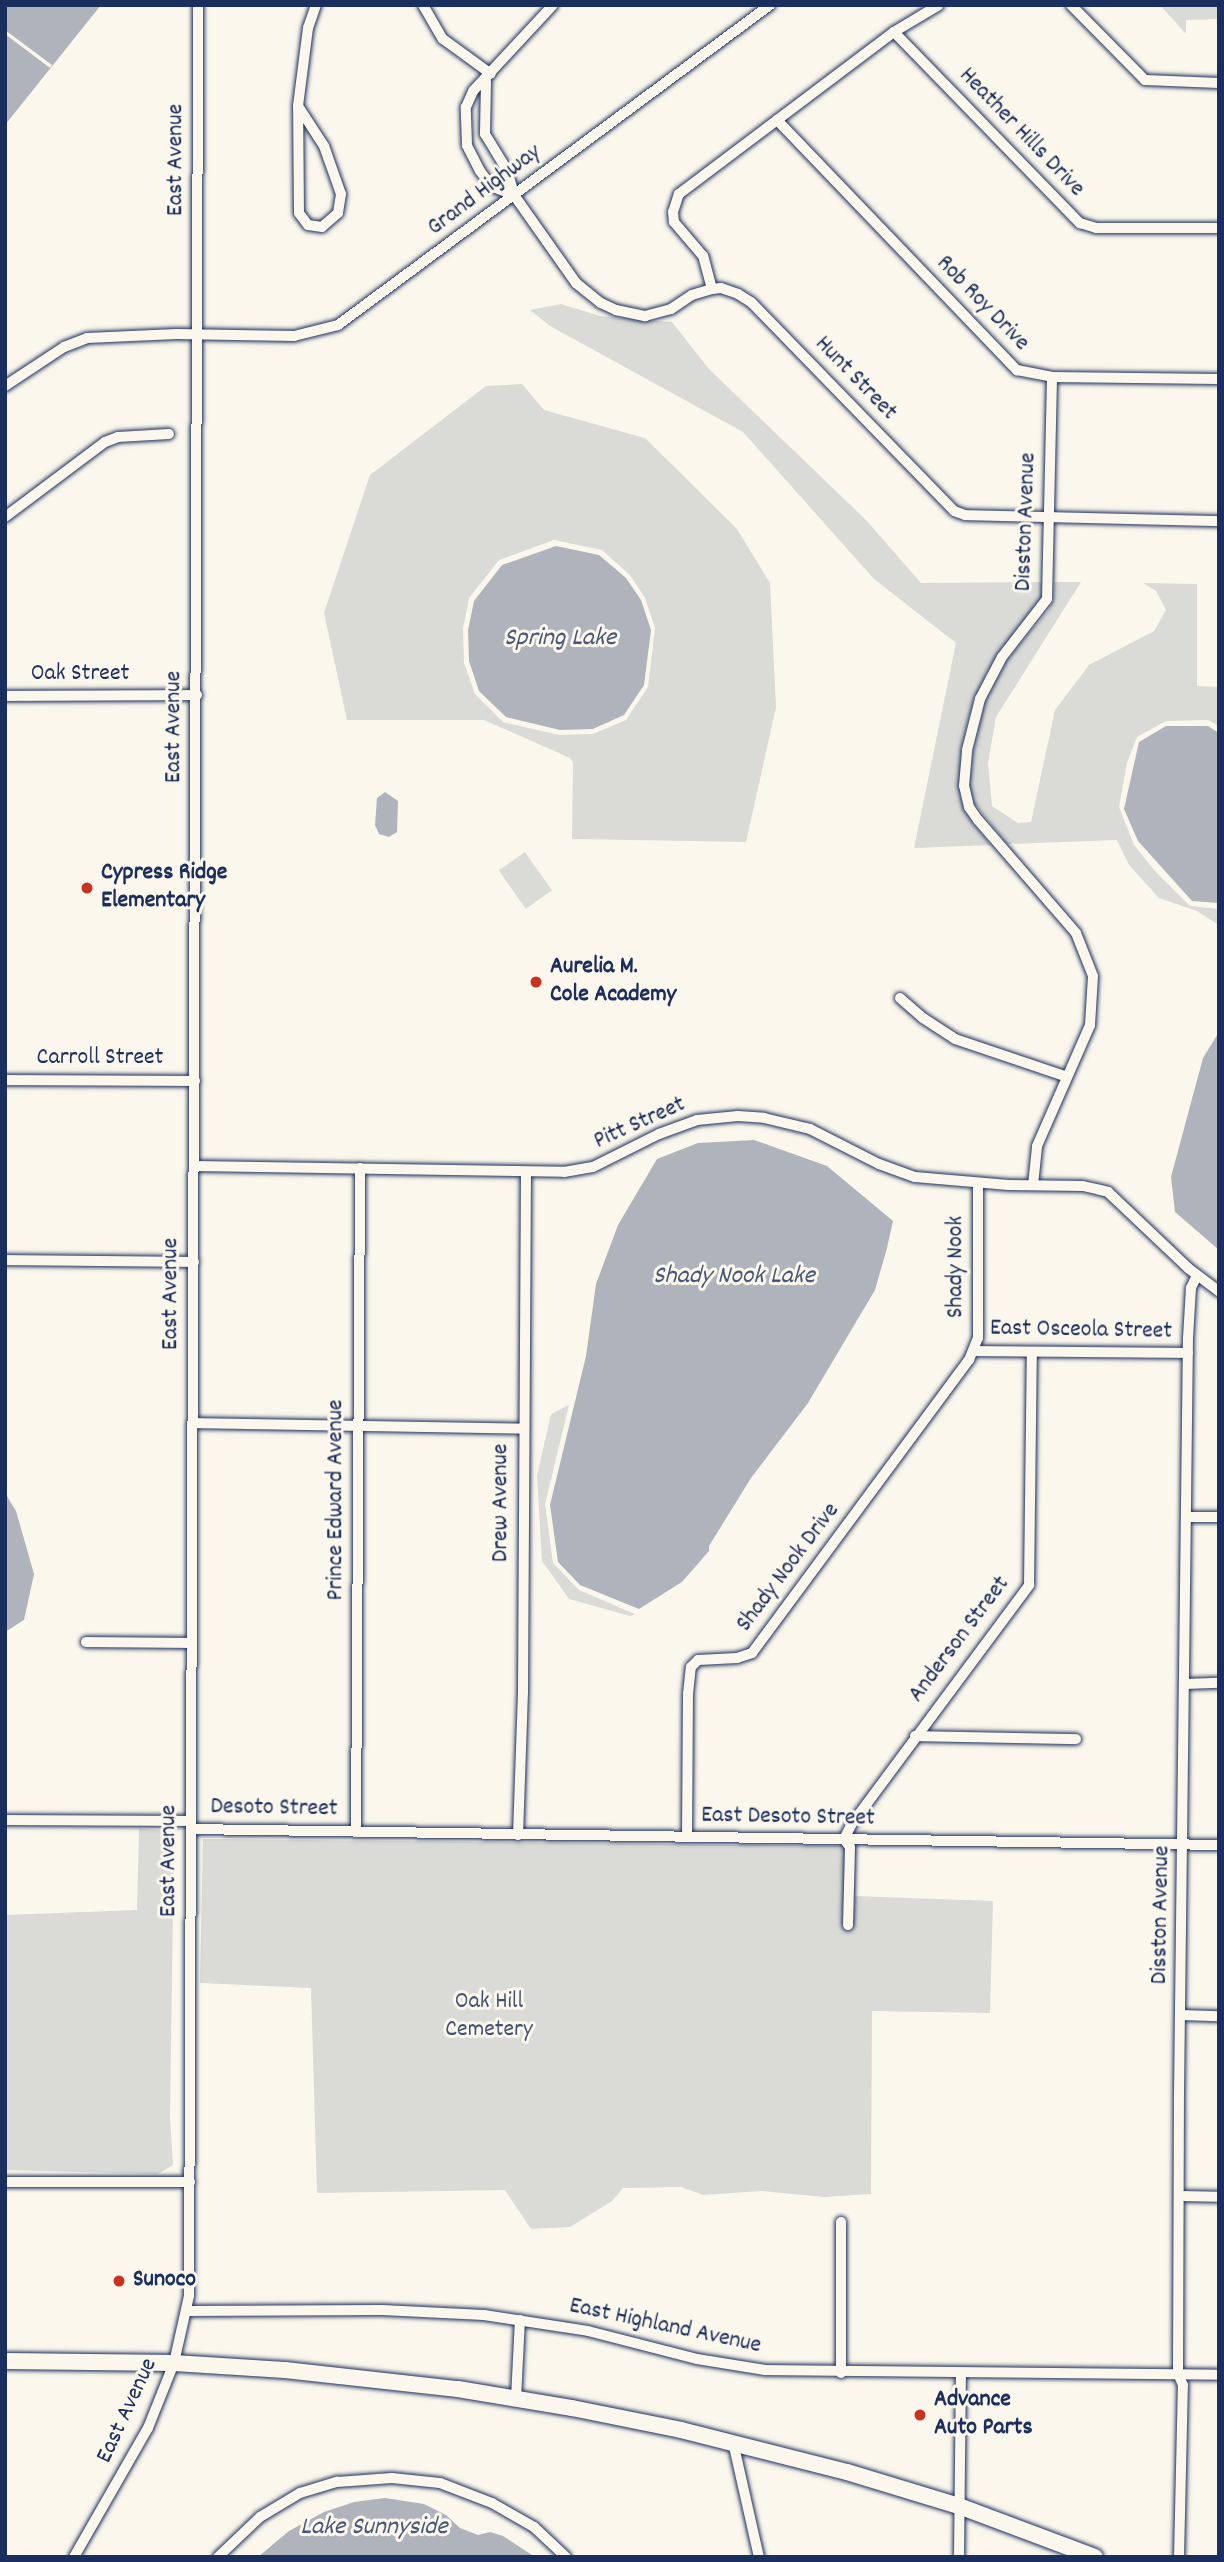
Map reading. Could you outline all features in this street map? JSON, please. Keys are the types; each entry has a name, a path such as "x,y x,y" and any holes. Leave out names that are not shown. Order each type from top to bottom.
{"highway":[{"path":"5,2361 174,2363 345,2376 516,2398 733,2442 847,2472 959,2507 1096,2557"}],"street":[{"name":"East Avenue","path":"74,2557 148,2428 174,2363 187,2311 190,2182 198,5"},
{"path":"298,106 324,146 341,194 338,213 322,227 308,225 299,213 298,106 308,28 316,5"},
{"path":"423,5 443,38 488,78"},
{"path":"514,195 491,186 467,145 466,107 473,91 488,78 553,5"},
{"name":"Grand Highway","path":"5,386 64,347 87,338 198,334 294,335 338,325 770,5"},
{"path":"488,78 485,134 506,170 514,195 576,283 601,303 616,310 632,315 657,314 692,295 712,289 703,256 674,222 675,204 679,194 894,32 939,5"},
{"path":"1070,5 1145,80 1219,83"},
{"name":"Heather Hills Drive","path":"894,32 1080,223 1096,228 1219,229"},
{"name":"Rob Roy Drive","path":"777,120 1013,367 1025,374 1052,377 1219,379"},
{"name":"Hunt Street","path":"712,289 730,290 751,302 954,511 978,516 1219,522"},
{"name":"Disston Avenue","path":"1033,1185 1037,1146 1090,1025 1094,991 1090,965 1076,933 978,820 965,795 965,771 967,750 980,699 1002,657 1047,599 1052,377"},
{"path":"5,517 105,442 118,437 169,434"},
{"name":"Oak Street","path":"5,696 197,695"},
{"path":"900,998 955,1039 1067,1077"},
{"name":"Carroll Street","path":"5,1080 195,1081"},
{"name":"Pitt Street","path":"194,1166 526,1172 583,1170 682,1124 738,1115 810,1129 903,1174 978,1183 1083,1186 1108,1192 1197,1275 1219,1291"},
{"name":"Prince Edward Avenue","path":"356,1832 360,1168"},
{"name":"Drew Avenue","path":"518,1835 523,1692 526,1172"},
{"name":"Shady Nook","path":"974,1351 978,1338 978,1183"},
{"path":"5,1260 194,1262"},
{"name":"Disston Avenue","path":"1179,2557 1183,2385 1178,2374 1188,1353 1189,1299 1197,1275"},
{"name":"East Osceola Street","path":"974,1351 1188,1353"},
{"name":"Shady Nook Drive","path":"687,1837 691,1667 698,1660 737,1658 752,1653 974,1351"},
{"name":"Anderson Street","path":"844,1839 915,1736 1029,1585 1032,1352"},
{"path":"193,1423 524,1429"},
{"path":"1187,1517 1219,1517"},
{"path":"86,1642 192,1643"},
{"path":"1185,1684 1219,1683"},
{"path":"915,1736 1076,1739"},
{"name":"Desoto Street","path":"5,1820 356,1832"},
{"name":"East Desoto Street","path":"356,1832 1219,1845"},
{"path":"844,1839 850,1847 848,1925"},
{"path":"1181,2015 1219,2016"},
{"path":"5,2182 190,2182"},
{"path":"1180,2196 1219,2197"},
{"path":"841,2222 841,2373"},
{"name":"East Highland Avenue","path":"187,2311 382,2309 484,2315 587,2331 735,2366 841,2373 1219,2375"},
{"path":"516,2398 520,2320"},
{"path":"959,2557 961,2373"},
{"path":"733,2442 759,2557"},
{"path":"218,2557 260,2517 300,2493 337,2482 392,2478 440,2483 492,2503 534,2527 566,2557"}],"green space":[{"path":"1160,5 1219,5 1219,19 1186,20 1186,34"},
{"path":"561,304 600,316 672,322 709,369 866,520 921,583 1043,582 1042,597 998,653 974,698 961,748 960,797 973,824 991,845 914,848 956,643 874,579 743,432 550,326 530,310"},
{"path":"522,384 544,410 645,438 737,529 770,583 776,707 746,842 572,839 573,763 570,758 484,720 347,720 324,613 370,475 486,386","holes":["554,540 602,550 630,575 645,598 655,628 648,687 626,720 593,734 559,735 503,722 475,694 464,663 463,629 469,598 499,560"]},
{"path":"1054,582 1081,582 996,717 988,763 992,806 1018,823 1031,822 1055,710 1089,665 1154,631 1166,610 1156,591 1143,583 1197,584 1197,686 1219,687 1219,726 1208,720 1166,721 1137,737 1127,763 1119,807 1134,845 1155,871 1190,906 1219,909 1219,925 1197,911 1159,898 1129,865 1117,840 1007,844 974,803 969,786 973,751 985,702 1006,661 1048,611 1053,600"},
{"path":"525,852 552,891 526,909 499,870"},
{"path":"569,1405 545,1504 553,1563 579,1590 635,1614 630,1616 569,1599 542,1561 537,1476 551,1414"},
{"path":"139,1829 172,1831 174,1836 170,2117 173,2165 158,2174 5,2170 5,1915 137,1910"},
{"name":"Oak Hill Cemetery","path":"203,1839 856,1846 855,1896 993,1901 990,2013 872,2011 871,2194 824,2197 761,2191 703,2195 681,2187 623,2188 612,2201 570,2227 531,2229 505,2190 317,2193 311,1988 200,1983"}],"water":[{"path":"5,5 101,5 5,125"},
{"name":"Spring Lake","path":"556,546 599,555 626,578 641,600 651,630 644,685 624,715 593,729 560,730 506,717 479,691 469,661 468,630 474,601 502,565"},
{"path":"1166,726 1208,726 1219,733 1219,903 1192,901 1138,841 1124,809 1139,742"},
{"path":"385,792 398,801 397,832 389,837 379,834 375,825 377,798"},
{"path":"1219,1032 1219,1250 1175,1212 1171,1177 1203,1058"},
{"name":"Shady Nook Lake","path":"754,1140 827,1166 893,1221 887,1248 875,1290 808,1403 751,1478 709,1546 709,1551 682,1582 639,1609 580,1585 558,1562 550,1505 586,1356 596,1284 618,1225 657,1159 698,1143"},
{"path":"5,1493 16,1511 34,1574 24,1620 5,1632"},
{"name":"Lake Sunnyside","path":"385,2498 424,2504 446,2515 460,2528 478,2535 490,2532 503,2536 535,2557 258,2557 289,2531 324,2512 354,2502"}],"pier":[{"path":"5,30 52,65 50,68 5,34"}],"place":[{"name":"Cypress Ridge Elementary","path":"87,888"},
{"name":"Aurelia M. Cole Academy","path":"536,982"},
{"name":"Sunoco","path":"119,2281"},
{"name":"Advance Auto Parts","path":"920,2415"}]}
